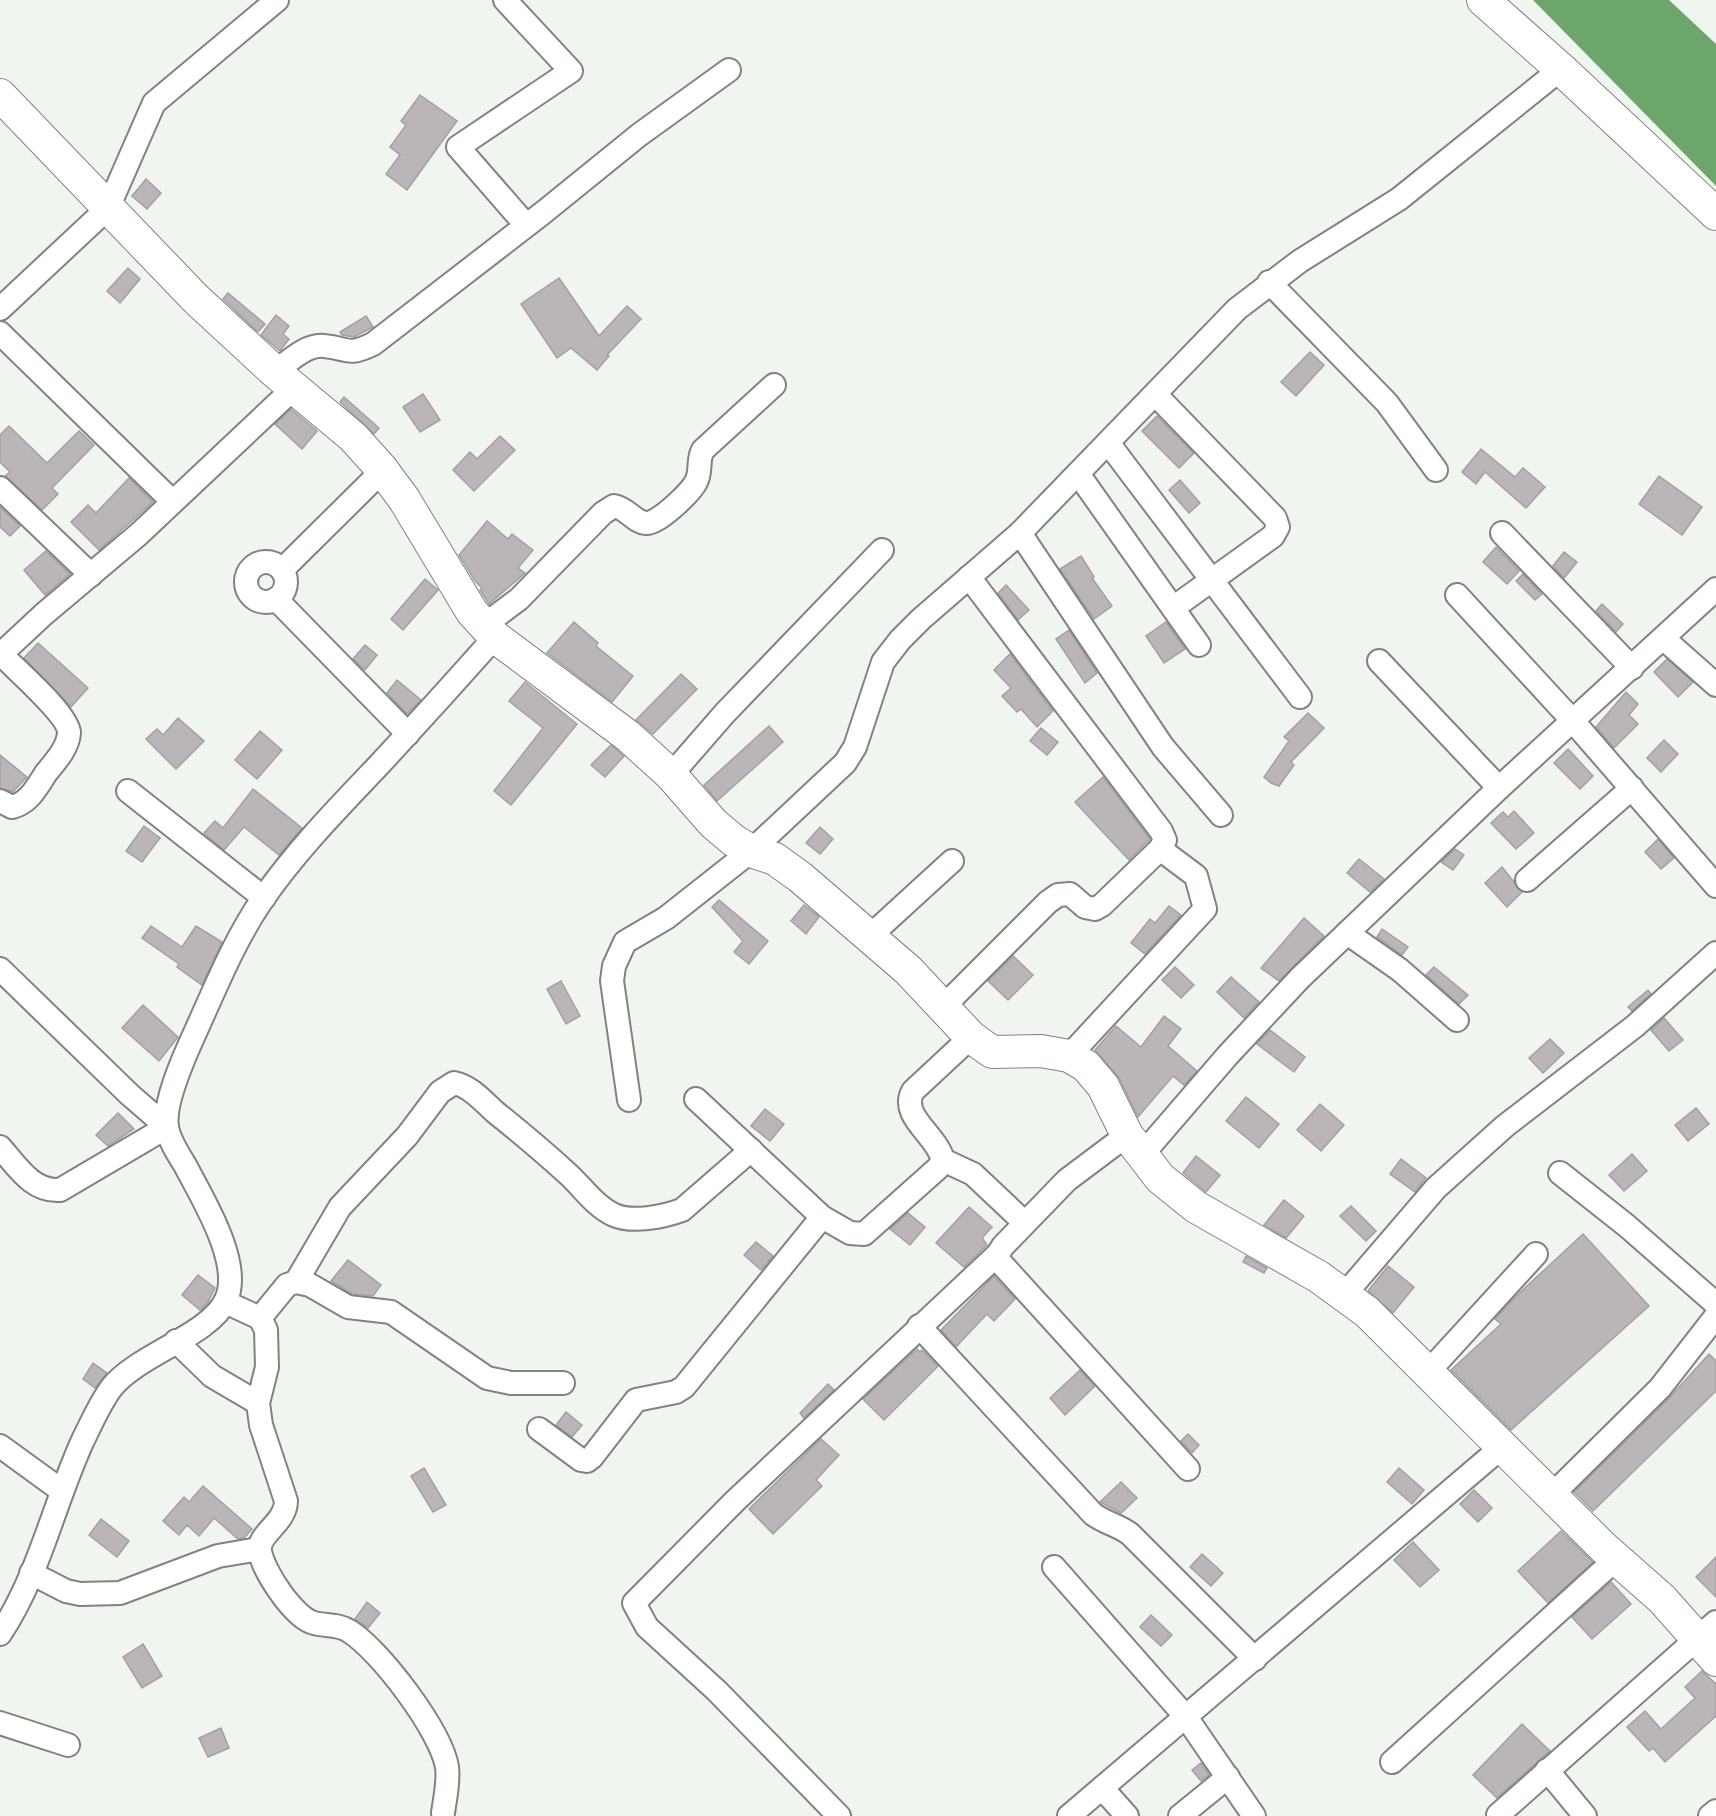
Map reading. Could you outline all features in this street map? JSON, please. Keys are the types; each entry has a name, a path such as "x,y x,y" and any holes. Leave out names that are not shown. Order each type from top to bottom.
{"street":[{"path":"0,309 108,208 154,103 277,0"},
{"path":"505,0 571,71 458,147 526,225"},
{"path":"1483,0 1561,69 1716,214"},
{"path":"629,1100 612,981 614,966 625,942 638,932 666,918 751,851 845,763 855,747 883,662 921,619 1020,533 1079,475 1203,342 1269,282 1399,199 1561,69"},
{"path":"0,801 12,807 21,805 30,796 66,745 69,731 62,717 0,655 139,534 172,501 285,380 304,351 322,345 356,352 372,344 639,135 729,70"},
{"path":"0,95 196,299 285,380 353,437 383,470 489,632 628,736 671,775 713,823 751,851 775,859 800,877 870,936 944,1006 971,1037 992,1052 1041,1052 1069,1056 1086,1066 1103,1086 1134,1145 1160,1178 1196,1207 1345,1294 1429,1371 1616,1559 1710,1641 1547,1770 1498,1815"},
{"path":"1269,282 1387,403 1436,470"},
{"path":"0,333 172,501"},
{"path":"166,1127 168,1107 186,1053 248,922 264,898 327,820 408,734 489,632 603,513 614,506 623,507 640,522 648,524 658,522 696,483 699,471 698,459 703,450 774,385"},
{"path":"1155,394 1275,518 1278,527 1273,536 1173,608"},
{"path":"1109,444 1300,697"},
{"path":"282,570 383,470"},
{"path":"1079,475 1199,645"},
{"path":"0,489 91,575"},
{"path":"1502,532 1632,668"},
{"path":"1020,533 1163,747 1221,815"},
{"path":"671,775 725,713 882,550"},
{"path":"265,561 278,565 282,570 285,576 284,590 276,599 262,602 247,589 246,577 253,566 265,561"},
{"path":"944,1006 1048,902 1058,895 1070,894 1085,907 1095,909 1102,905 1160,849 1165,840 1161,831 969,577"},
{"path":"839,1816 717,1691 647,1626 634,1603 735,1501 998,1254 1067,1180 1134,1145 1228,1055 1347,933 1499,788 1716,590"},
{"path":"1457,596 1572,720 1716,886"},
{"path":"276,599 408,734"},
{"path":"1664,639 1716,685"},
{"path":"1379,661 1499,788"},
{"path":"1527,880 1632,788"},
{"path":"128,790 264,898"},
{"path":"1069,1056 1205,909 1196,876 1160,849"},
{"path":"870,936 952,861"},
{"path":"1347,933 1400,969 1457,1020"},
{"path":"1345,1294 1411,1214 1444,1180 1505,1126 1635,1026 1716,953"},
{"path":"0,969 166,1127 204,1202 230,1264 231,1284 225,1302 212,1317 128,1370 111,1388 97,1411 62,1491 31,1573 0,1634"},
{"path":"696,1099 822,1217 850,1233 864,1234 938,1168 943,1160 940,1149 910,1110 908,1101 913,1091 971,1037"},
{"path":"260,1318 287,1286 296,1282 340,1207 407,1136 440,1092 454,1083 463,1085 494,1110 600,1206 613,1215 626,1219 669,1215 682,1210 751,1150"},
{"path":"0,1147 32,1183 47,1191 60,1190 166,1127"},
{"path":"943,1160 973,1174 1025,1224"},
{"path":"1560,1173 1627,1226 1716,1304"},
{"path":"539,1429 581,1460 587,1461 636,1400 676,1392 684,1387 822,1217"},
{"path":"998,1254 999,1261 1188,1469"},
{"path":"1429,1371 1536,1254"},
{"path":"296,1282 310,1285 348,1307 391,1312 487,1378 511,1383 563,1383"},
{"path":"225,1302 260,1318 266,1330 269,1350 258,1403 261,1425 286,1501 282,1519 262,1540 259,1549 279,1589 296,1612 314,1623 350,1631 371,1648 403,1685 442,1750 448,1779 444,1813"},
{"path":"1552,1495 1660,1388 1716,1316"},
{"path":"919,1326 1093,1514 1130,1534 1255,1659"},
{"path":"176,1341 212,1376 258,1403"},
{"path":"0,1446 62,1491"},
{"path":"1069,1816 1503,1446"},
{"path":"31,1573 66,1591 80,1594 120,1593 218,1556 259,1549"},
{"path":"1392,1761 1616,1559"},
{"path":"1054,1567 1186,1717 1254,1816"},
{"path":"0,1723 68,1745"},
{"path":"1547,1770 1585,1816"},
{"path":"1180,1816 1228,1777"},
{"path":"1102,1788 1127,1816"},
{"path":"1710,1816 1716,1811"}],"shaded area":[{"path":"1533,0 1669,0 1716,44 1716,186"}],"building":[{"path":"420,95 457,121 407,190 386,174 400,155 390,147 406,125 401,121"},
{"path":"146,179 161,193 147,209 132,196"},
{"path":"128,268 140,279 120,303 107,291"},
{"path":"559,278 599,336 627,306 641,319 607,355 609,356 597,370 571,348 557,358 521,304"},
{"path":"228,293 265,324 258,332 223,299"},
{"path":"276,315 289,326 283,334 289,339 280,351 261,335"},
{"path":"366,316 373,327 354,337 342,335 340,332"},
{"path":"1310,352 1324,365 1296,396 1281,382"},
{"path":"423,394 440,420 420,432 403,407"},
{"path":"344,397 379,428 374,434 340,402"},
{"path":"291,409 317,431 302,449 275,424"},
{"path":"1157,416 1194,453 1179,468 1142,431"},
{"path":"9,426 47,463 79,431 94,445 52,488 58,494 42,510 5,476 10,472 0,462 0,435"},
{"path":"500,436 515,450 474,491 453,470 470,452 477,459"},
{"path":"1481,449 1515,477 1523,468 1545,487 1526,508 1485,472 1476,484 1462,472"},
{"path":"1659,476 1702,507 1682,535 1639,504"},
{"path":"129,478 153,502 99,550 71,522 88,505 96,513"},
{"path":"1180,480 1200,503 1189,513 1169,490"},
{"path":"0,507 20,526 10,536 0,527"},
{"path":"487,521 508,539 512,534 533,550 518,568 525,573 489,604 480,590 482,588 459,555"},
{"path":"1496,547 1519,571 1507,584 1483,562"},
{"path":"46,551 70,574 45,595 24,570"},
{"path":"1564,552 1577,562 1564,578 1553,566"},
{"path":"1081,556 1094,577 1092,578 1112,606 1094,619 1060,569"},
{"path":"1523,574 1542,594 1535,600 1516,581"},
{"path":"425,579 438,590 403,630 391,619"},
{"path":"1006,585 1029,610 1018,620 998,593"},
{"path":"1602,604 1623,624 1616,632 1596,611"},
{"path":"574,622 598,643 596,646 633,676 612,702 547,653"},
{"path":"1166,622 1185,649 1164,663 1146,636"},
{"path":"1069,630 1097,673 1085,683 1056,639"},
{"path":"38,643 88,688 71,707 24,658"},
{"path":"365,645 377,655 365,670 353,659"},
{"path":"1010,654 1053,711 1037,727 1021,709 1017,712 1002,696 1011,688 994,670"},
{"path":"1667,659 1693,682 1678,697 1654,672"},
{"path":"681,674 697,689 653,734 636,720"},
{"path":"397,680 421,700 407,714 387,693"},
{"path":"525,682 577,724 511,805 494,791 543,728 509,701"},
{"path":"1626,692 1638,704 1629,715 1638,724 1614,748 1596,727"},
{"path":"1308,713 1324,728 1291,762 1294,765 1279,786 1271,783 1264,777 1289,741 1284,737"},
{"path":"178,718 204,741 176,769 146,739 157,729 163,735"},
{"path":"769,726 783,742 717,801 704,785"},
{"path":"1041,728 1058,742 1047,755 1030,741"},
{"path":"260,731 282,750 257,779 235,760"},
{"path":"1664,740 1678,754 1661,772 1647,758"},
{"path":"611,745 624,756 605,777 591,765"},
{"path":"1568,749 1593,776 1580,789 1554,763"},
{"path":"0,755 27,777 13,792 0,788"},
{"path":"1103,777 1150,839 1129,860 1075,802"},
{"path":"253,789 302,828 279,855 244,827 224,850 204,833 215,821 223,828"},
{"path":"1514,811 1534,833 1516,849 1491,823 1503,812 1508,817"},
{"path":"144,826 160,838 142,862 126,851"},
{"path":"820,827 833,839 820,854 806,843"},
{"path":"1658,839 1674,858 1661,869 1645,852"},
{"path":"1455,849 1464,855 1453,870 1441,862"},
{"path":"1359,859 1384,879 1370,892 1347,873"},
{"path":"1502,867 1522,892 1507,907 1485,883"},
{"path":"719,900 768,941 749,964 734,952 743,941 712,907"},
{"path":"804,905 819,917 806,934 791,921"},
{"path":"1169,906 1181,915 1145,954 1131,943 1150,919 1155,923"},
{"path":"1304,918 1324,936 1279,981 1261,968"},
{"path":"151,926 182,947 196,926 222,942 202,985 177,967 179,964 142,938"},
{"path":"1382,929 1408,947 1402,955 1377,937"},
{"path":"1013,956 1033,975 1008,1000 988,981"},
{"path":"1175,967 1194,985 1181,998 1162,980"},
{"path":"1434,967 1468,995 1459,1004 1426,975"},
{"path":"1231,977 1259,1002 1244,1018 1217,992"},
{"path":"561,981 580,1016 566,1024 547,989"},
{"path":"1648,990 1651,994 1632,1011 1628,1007"},
{"path":"143,1005 178,1037 159,1061 122,1028"},
{"path":"1164,1016 1181,1029 1168,1046 1197,1071 1184,1085 1173,1076 1138,1117 1119,1078 1095,1050 1116,1026 1141,1047"},
{"path":"1664,1018 1683,1040 1669,1051 1651,1030"},
{"path":"1270,1030 1305,1057 1294,1072 1257,1044"},
{"path":"1550,1039 1564,1053 1543,1073 1529,1058"},
{"path":"1246,1097 1279,1124 1259,1148 1226,1121"},
{"path":"1320,1104 1344,1125 1321,1151 1297,1130"},
{"path":"1696,1108 1709,1124 1688,1141 1675,1125"},
{"path":"765,1109 784,1124 770,1141 751,1126"},
{"path":"118,1113 134,1129 108,1146 96,1135"},
{"path":"1632,1154 1647,1171 1624,1191 1609,1175"},
{"path":"1196,1156 1220,1175 1206,1192 1183,1173"},
{"path":"1401,1159 1426,1178 1415,1192 1390,1174"},
{"path":"1284,1200 1304,1216 1286,1238 1264,1225"},
{"path":"1351,1206 1376,1231 1366,1241 1340,1216"},
{"path":"969,1207 992,1227 982,1238 987,1245 964,1267 936,1243"},
{"path":"908,1213 925,1227 910,1245 890,1229"},
{"path":"1583,1234 1649,1306 1511,1430 1451,1370 1501,1324 1495,1319 1512,1300"},
{"path":"756,1242 773,1256 761,1270 744,1255"},
{"path":"1246,1256 1267,1268 1264,1273 1243,1262"},
{"path":"348,1260 381,1285 373,1296 352,1294 331,1281"},
{"path":"1388,1266 1414,1287 1393,1313 1368,1291"},
{"path":"198,1275 215,1288 207,1304 200,1310 182,1295"},
{"path":"994,1276 1015,1299 994,1321 987,1314 956,1347 941,1330"},
{"path":"917,1349 920,1352 922,1350 938,1366 884,1420 863,1399"},
{"path":"1709,1354 1716,1361 1716,1391 1593,1511 1574,1492 1670,1397"},
{"path":"93,1363 107,1373 95,1388 83,1379"},
{"path":"1080,1370 1095,1386 1065,1415 1050,1398"},
{"path":"828,1384 834,1390 804,1418 800,1413"},
{"path":"566,1412 582,1425 572,1437 556,1425"},
{"path":"1188,1434 1199,1445 1192,1453 1181,1441"},
{"path":"821,1439 839,1455 816,1480 822,1486 773,1534 749,1509"},
{"path":"424,1468 446,1505 433,1512 411,1476"},
{"path":"1399,1468 1424,1490 1412,1504 1387,1482"},
{"path":"1121,1482 1137,1498 1121,1513 1100,1502"},
{"path":"203,1486 252,1529 244,1538 238,1539 214,1518 199,1536 187,1525 179,1535 163,1521 184,1497 189,1502"},
{"path":"1474,1490 1492,1508 1478,1522 1460,1504"},
{"path":"101,1519 129,1541 117,1557 89,1535"},
{"path":"1561,1531 1593,1562 1548,1603 1518,1571"},
{"path":"1413,1542 1439,1570 1420,1587 1394,1560"},
{"path":"1202,1554 1223,1573 1211,1586 1190,1567"},
{"path":"1716,1557 1716,1597 1696,1577"},
{"path":"1611,1582 1631,1604 1592,1639 1572,1617"},
{"path":"367,1602 380,1613 368,1628 355,1619"},
{"path":"1151,1615 1172,1635 1161,1646 1140,1627"},
{"path":"143,1644 162,1676 142,1688 123,1657"},
{"path":"1702,1671 1716,1684 1716,1716 1665,1762 1653,1748 1649,1751 1627,1727 1645,1711 1661,1729 1695,1698 1685,1687"},
{"path":"1522,1724 1550,1751 1497,1798 1473,1775"},
{"path":"221,1728 229,1748 208,1757 199,1738"},
{"path":"1201,1763 1209,1775 1201,1781 1192,1770"}]}
